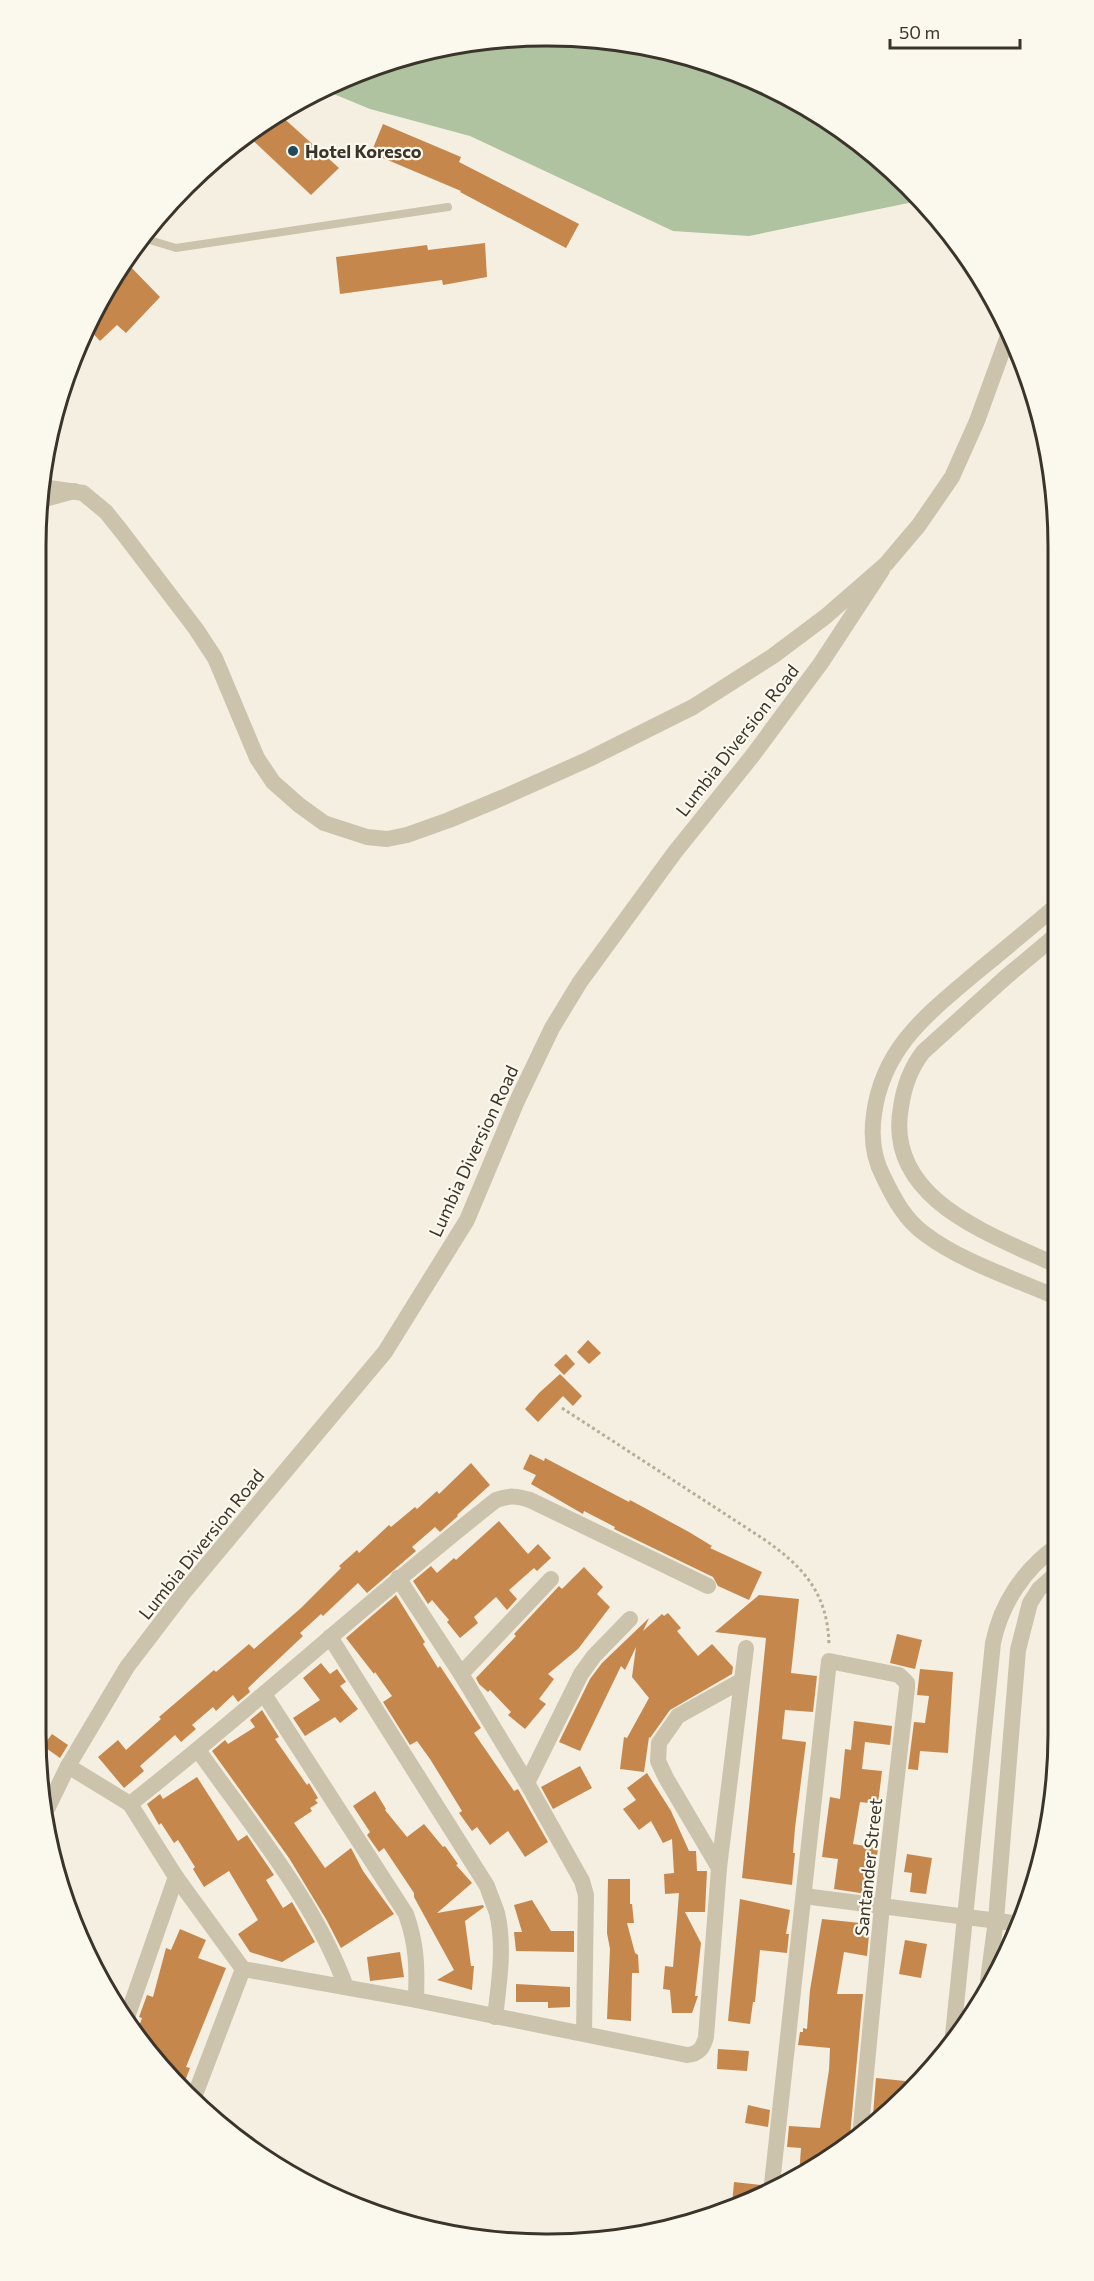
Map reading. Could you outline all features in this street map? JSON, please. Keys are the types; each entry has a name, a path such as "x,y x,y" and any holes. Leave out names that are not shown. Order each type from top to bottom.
{"street":[{"path":"50,488 75,491 93,500 106,512 196,629 215,658 257,758 273,782 324,823 367,837 387,839 407,835 504,798 693,707 773,656 825,617 886,564 918,525 952,477 977,421 1005,345"},
{"path":"49,499 75,491"},
{"name":"Lumbia Diversion Road","path":"51,1798 128,1667 185,1591 385,1352 466,1220 517,1101 552,1028 580,982 675,852 753,755 821,663 886,564"},
{"path":"1048,913 935,1008 907,1037 890,1062 877,1091 872,1126 875,1161 890,1192 908,1218 924,1234 949,1250 1048,1293"},
{"path":"1048,942 923,1052 912,1066 904,1090 898,1122 900,1142 908,1163 930,1196 950,1212 980,1229 1048,1261"},
{"path":"129,1804 198,1750 398,1578 496,1500 516,1495 708,1586"},
{"path":"954,2025 997,1622 1007,1601 1025,1576 1048,1553"},
{"path":"398,1578 461,1674 575,1866 586,1895 584,2033"},
{"path":"461,1674 551,1579"},
{"path":"990,1966 996,1920 1018,1650 1023,1623 1030,1603 1039,1589 1048,1581"},
{"path":"527,1783 581,1674 594,1656 630,1618"},
{"path":"330,1637 487,1886 497,1912 500,1935 500,1969 495,2017"},
{"path":"68,1766 129,1804 176,1876 243,1969 416,2000 687,2055 699,2051 706,2037 719,1868 746,1648"},
{"path":"772,2181 829,1661"},
{"name":"Santander Street","path":"829,1661 893,1673 907,1683 882,1906 861,2123"},
{"path":"719,1868 666,1778 658,1761 659,1743 678,1716 718,1696 741,1681"},
{"path":"264,1694 406,1914 414,1937 417,1967 416,2000"},
{"path":"987,1713 1014,1713"},
{"path":"198,1750 301,1896 339,1968 346,1987"},
{"path":"130,2010 176,1876"},
{"path":"804,1896 1010,1922"},
{"path":"196,2091 243,1969"}],"lane":[{"path":"151,241 176,248 448,207"}],"path":[{"path":"562,1408 762,1538 796,1564 824,1604 829,1625 829,1661"}],"green space":[{"path":"547,46 645,56 708,73 768,98 797,114 852,150 910,203 749,236 673,231 470,136 370,109 334,94 386,73 449,56 482,51"}],"building":[{"name":"Hotel Koresco","path":"286,121 339,168 311,195 254,142"},
{"path":"383,124 461,157 459,162 579,224 566,248 461,191 371,153"},
{"path":"485,243 487,277 443,285 442,280 340,294 336,257 427,245 428,250"},
{"path":"132,268 160,297 126,333 117,325 100,341 94,335"},
{"path":"588,1340 601,1353 589,1364 577,1352"},
{"path":"566,1354 575,1364 564,1375 554,1365"},
{"path":"560,1374 582,1396 573,1406 563,1396 538,1422 525,1409"},
{"path":"530,1454 544,1461 545,1458 629,1502 630,1500 689,1532 712,1546 710,1548 762,1572 749,1600 718,1586 713,1577 614,1529 615,1527 584,1511 583,1514 531,1484 536,1475 523,1469"},
{"path":"471,1463 490,1485 458,1516 440,1532 435,1527 412,1547 416,1551 367,1593 358,1583 323,1616 321,1614 300,1633 303,1636 248,1688 250,1692 238,1702 233,1695 216,1711 213,1707 192,1725 196,1729 181,1742 175,1735 140,1766 144,1771 124,1788 98,1757 118,1740 126,1750 161,1719 159,1717 214,1670 216,1672 249,1644 254,1649 301,1608 341,1568 339,1566 357,1550 359,1553 389,1525 391,1527 415,1507 417,1509 437,1491 439,1494"},
{"path":"499,1521 528,1554 538,1544 551,1558 537,1571 534,1568 509,1590 517,1599 507,1610 496,1597 474,1617 478,1623 460,1638 447,1622 449,1620 432,1600 428,1604 413,1581 431,1566 437,1573 454,1558 456,1560"},
{"path":"584,1567 603,1587 597,1594 610,1607 578,1649 548,1674 554,1679 539,1699 546,1704 525,1729 508,1715 511,1712 490,1690 488,1692 479,1684 476,1678 559,1586 562,1589"},
{"path":"396,1595 438,1668 440,1666 481,1728 474,1733 514,1791 518,1789 548,1842 525,1857 508,1831 490,1845 477,1827 472,1831 459,1813 462,1811 430,1759 417,1741 410,1745 383,1702 392,1696 346,1638"},
{"path":"759,1595 799,1599 791,1673 817,1676 813,1712 785,1710 782,1739 806,1742 795,1828 792,1885 742,1878 766,1638 715,1632"},
{"path":"668,1613 681,1628 677,1631 698,1656 712,1644 733,1667 732,1674 670,1710 649,1737 644,1772 620,1769 624,1737 627,1738 649,1698 632,1677 636,1647 625,1670 621,1666 580,1751 559,1742 590,1679 602,1663 649,1618 643,1631 662,1614 664,1616"},
{"path":"897,1634 922,1640 915,1669 890,1663"},
{"path":"321,1663 330,1674 337,1669 346,1682 340,1686 358,1709 340,1723 335,1717 305,1736 293,1718 320,1700 303,1678"},
{"path":"920,1669 953,1672 948,1753 920,1751 918,1770 908,1769 914,1722 925,1723 929,1696 917,1695"},
{"path":"262,1710 279,1737 275,1739 318,1798 315,1800 318,1803 310,1808 312,1811 294,1823 325,1868 351,1848 363,1871 394,1914 341,1948 289,1858 212,1751 225,1740 228,1744 255,1727 250,1720"},
{"path":"854,1721 892,1726 890,1745 865,1742 862,1769 882,1771 878,1804 860,1802 853,1844 878,1848 876,1866 872,1865 867,1894 834,1889 838,1859 822,1857 830,1797 840,1799 845,1749 851,1750"},
{"path":"52,1734 68,1745 60,1758 47,1749 46,1741"},
{"path":"580,1766 592,1788 553,1809 541,1787"},
{"path":"647,1773 671,1811 689,1851 696,1851 697,1871 707,1871 705,1912 685,1912 701,1943 695,1996 698,1996 692,2013 672,2013 670,1990 663,1989 665,1966 673,1967 679,1893 665,1894 664,1874 674,1873 672,1839 663,1843 651,1821 639,1830 623,1809 636,1800 627,1788"},
{"path":"197,1777 238,1841 247,1835 274,1875 266,1880 283,1908 292,1902 315,1942 282,1962 250,1952 238,1934 258,1920 229,1871 204,1887 193,1869 195,1867 178,1840 174,1843 161,1823 159,1825 147,1804 160,1794 163,1799"},
{"path":"375,1791 385,1810 407,1837 424,1824 443,1847 445,1846 458,1864 456,1865 472,1883 437,1913 483,1905 484,1907 465,1921 471,1966 474,1966 472,1990 437,1980 454,1970 414,1897 414,1893 384,1848 379,1852 367,1835 370,1832 353,1806"},
{"path":"907,1854 932,1858 926,1894 910,1892 912,1873 904,1872"},
{"path":"608,1879 630,1879 630,1904 632,1904 634,1923 627,1923 635,1953 638,1955 639,1973 632,1973 631,2021 607,2019 610,1949 607,1933"},
{"path":"740,1899 790,1910 786,1934 789,1934 787,1953 760,1950 755,2002 753,2002 750,2024 728,2021"},
{"path":"532,1900 551,1931 574,1931 574,1952 516,1951 514,1932 522,1932 514,1905"},
{"path":"822,1919 870,1924 867,1956 844,1952 837,1994 863,1994 850,2132 800,2165 801,2148 787,2147 789,2126 820,2128 829,2070 830,2048 798,2045 800,2032 803,2032 803,2028 807,2029 810,1990"},
{"path":"180,1929 206,1940 198,1958 226,1968 186,2067 190,2068 185,2080 140,2024 142,2018 139,2017 147,1995 153,1997 166,1948 171,1950"},
{"path":"905,1940 927,1944 921,1978 899,1974"},
{"path":"400,1952 404,1977 370,1981 367,1957"},
{"path":"516,1984 570,1987 570,2007 548,2008 548,2002 516,2002"},
{"path":"718,2049 749,2051 747,2071 717,2069"},
{"path":"876,2078 905,2081 901,2088 873,2113"},
{"path":"748,2105 770,2110 768,2127 745,2123"},
{"path":"734,2182 761,2185 761,2186 733,2198"}],"place":[{"name":"Hotel Koresco","path":"293,151"}]}
